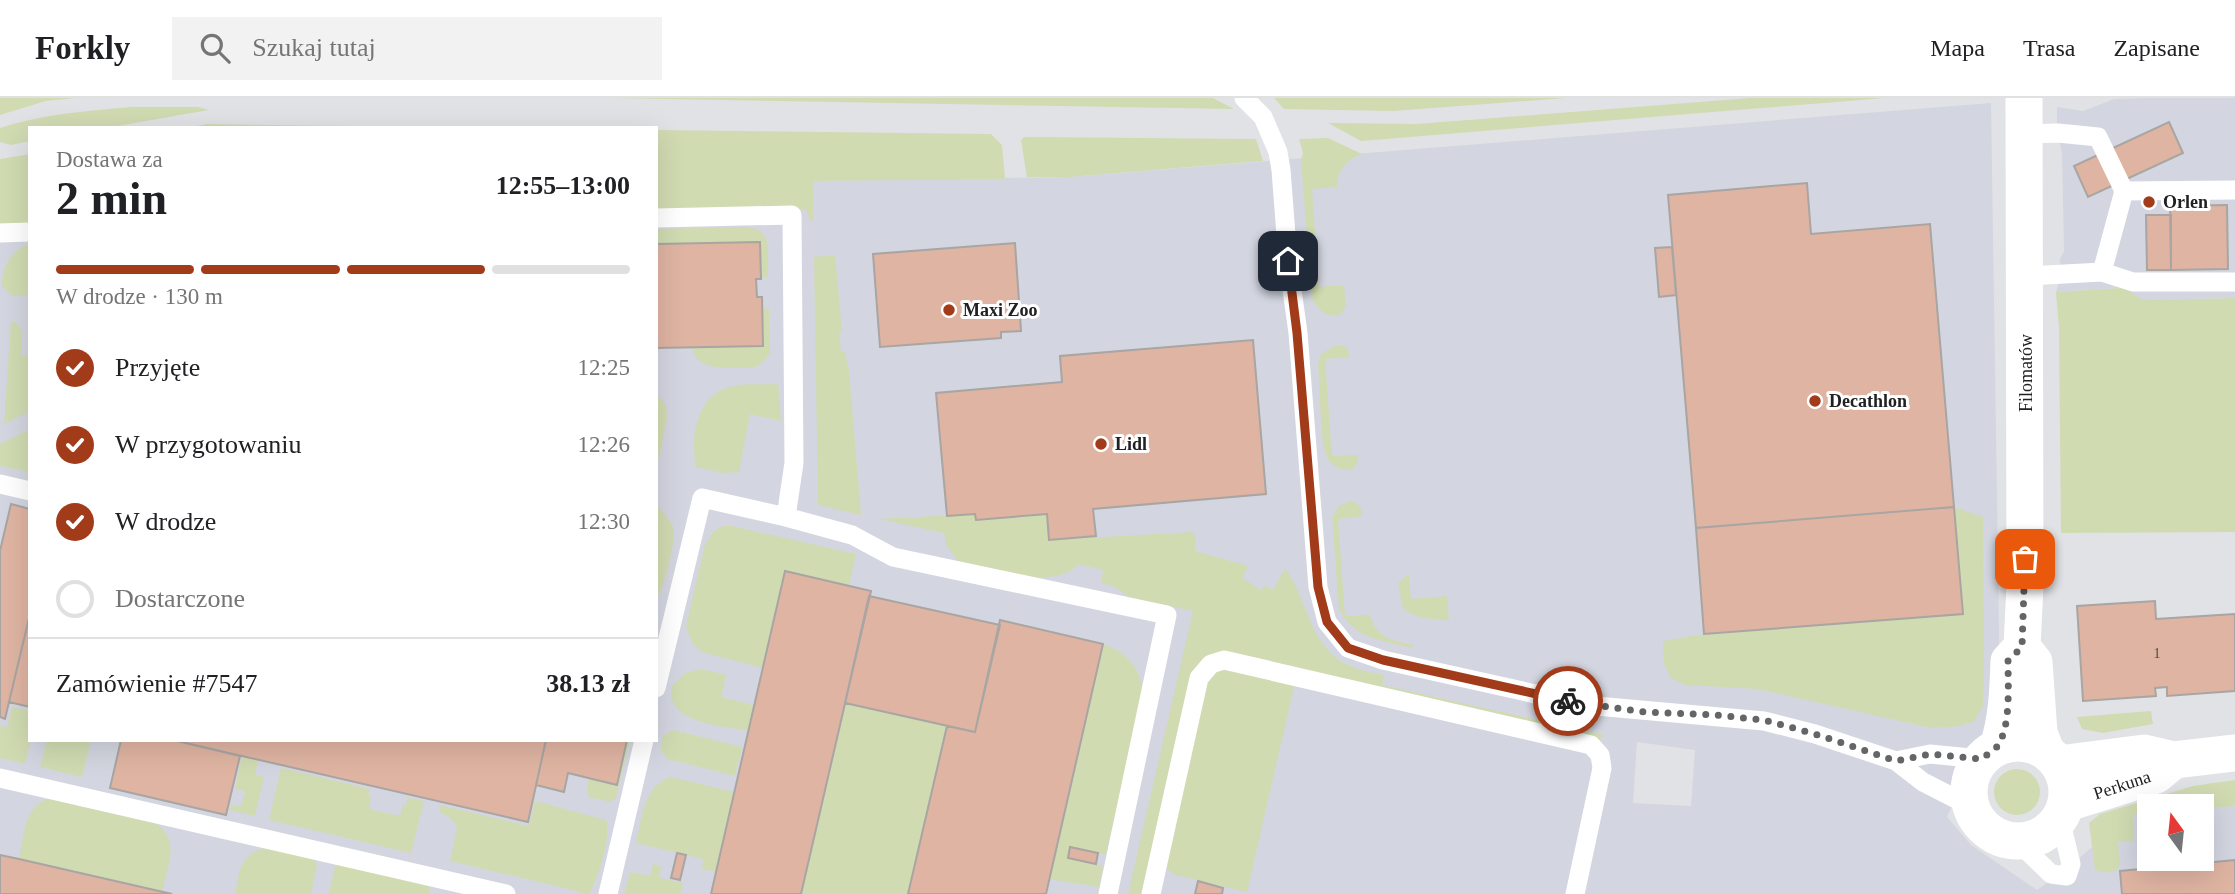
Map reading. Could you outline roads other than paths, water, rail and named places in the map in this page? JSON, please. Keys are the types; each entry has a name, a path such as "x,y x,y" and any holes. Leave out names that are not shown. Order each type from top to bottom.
{"street":[{"name":"Filomatów","path":"2024,98 2025,584 2022,647 2034,662 2039,733 2052,757"},
{"name":"Filomatów","path":"1989,753 2004,728 2008,661 2022,647"},
{"path":"2022,743 2052,757 2065,777 2063,811 2052,829 2042,836 2018,842 2001,839 1988,832 1976,820 1970,806 1970,781 1972,773 1989,753 2022,743"},
{"name":"Perkuna","path":"2052,757 2144,753 2174,760 2235,753"},
{"name":"Perkuna","path":"2063,811 2156,775 2174,760"}],"lane":[{"path":"1244,98 1263,117 1278,152 1297,333 1318,587 1327,622 1348,648 1383,660 1585,705 1764,720 1896,761 1923,782 1970,806"},
{"path":"2024,134 2098,136 2124,191 2102,272"},
{"path":"2124,191 2235,190"},
{"path":"658,218 792,215 794,463 786,517"},
{"path":"0,233 28,232"},
{"path":"2026,276 2102,272 2133,282 2235,282"},
{"path":"0,484 28,491"},
{"path":"658,670 662,635 702,498 852,535 893,557 1167,615 1108,894"},
{"path":"1151,894 1199,678 1211,664 1224,660 1591,745 1600,755 1602,768 1575,894"},
{"path":"608,894 644,742"},
{"path":"1896,761 1930,754 1989,753"},
{"path":"0,778 506,894"}],"place":[{"name":"Orlen","path":"2149,202"},
{"name":"Maxi Zoo","path":"949,310"},
{"name":"Decathlon","path":"1815,401"},
{"name":"Lidl","path":"1101,444"}]}
